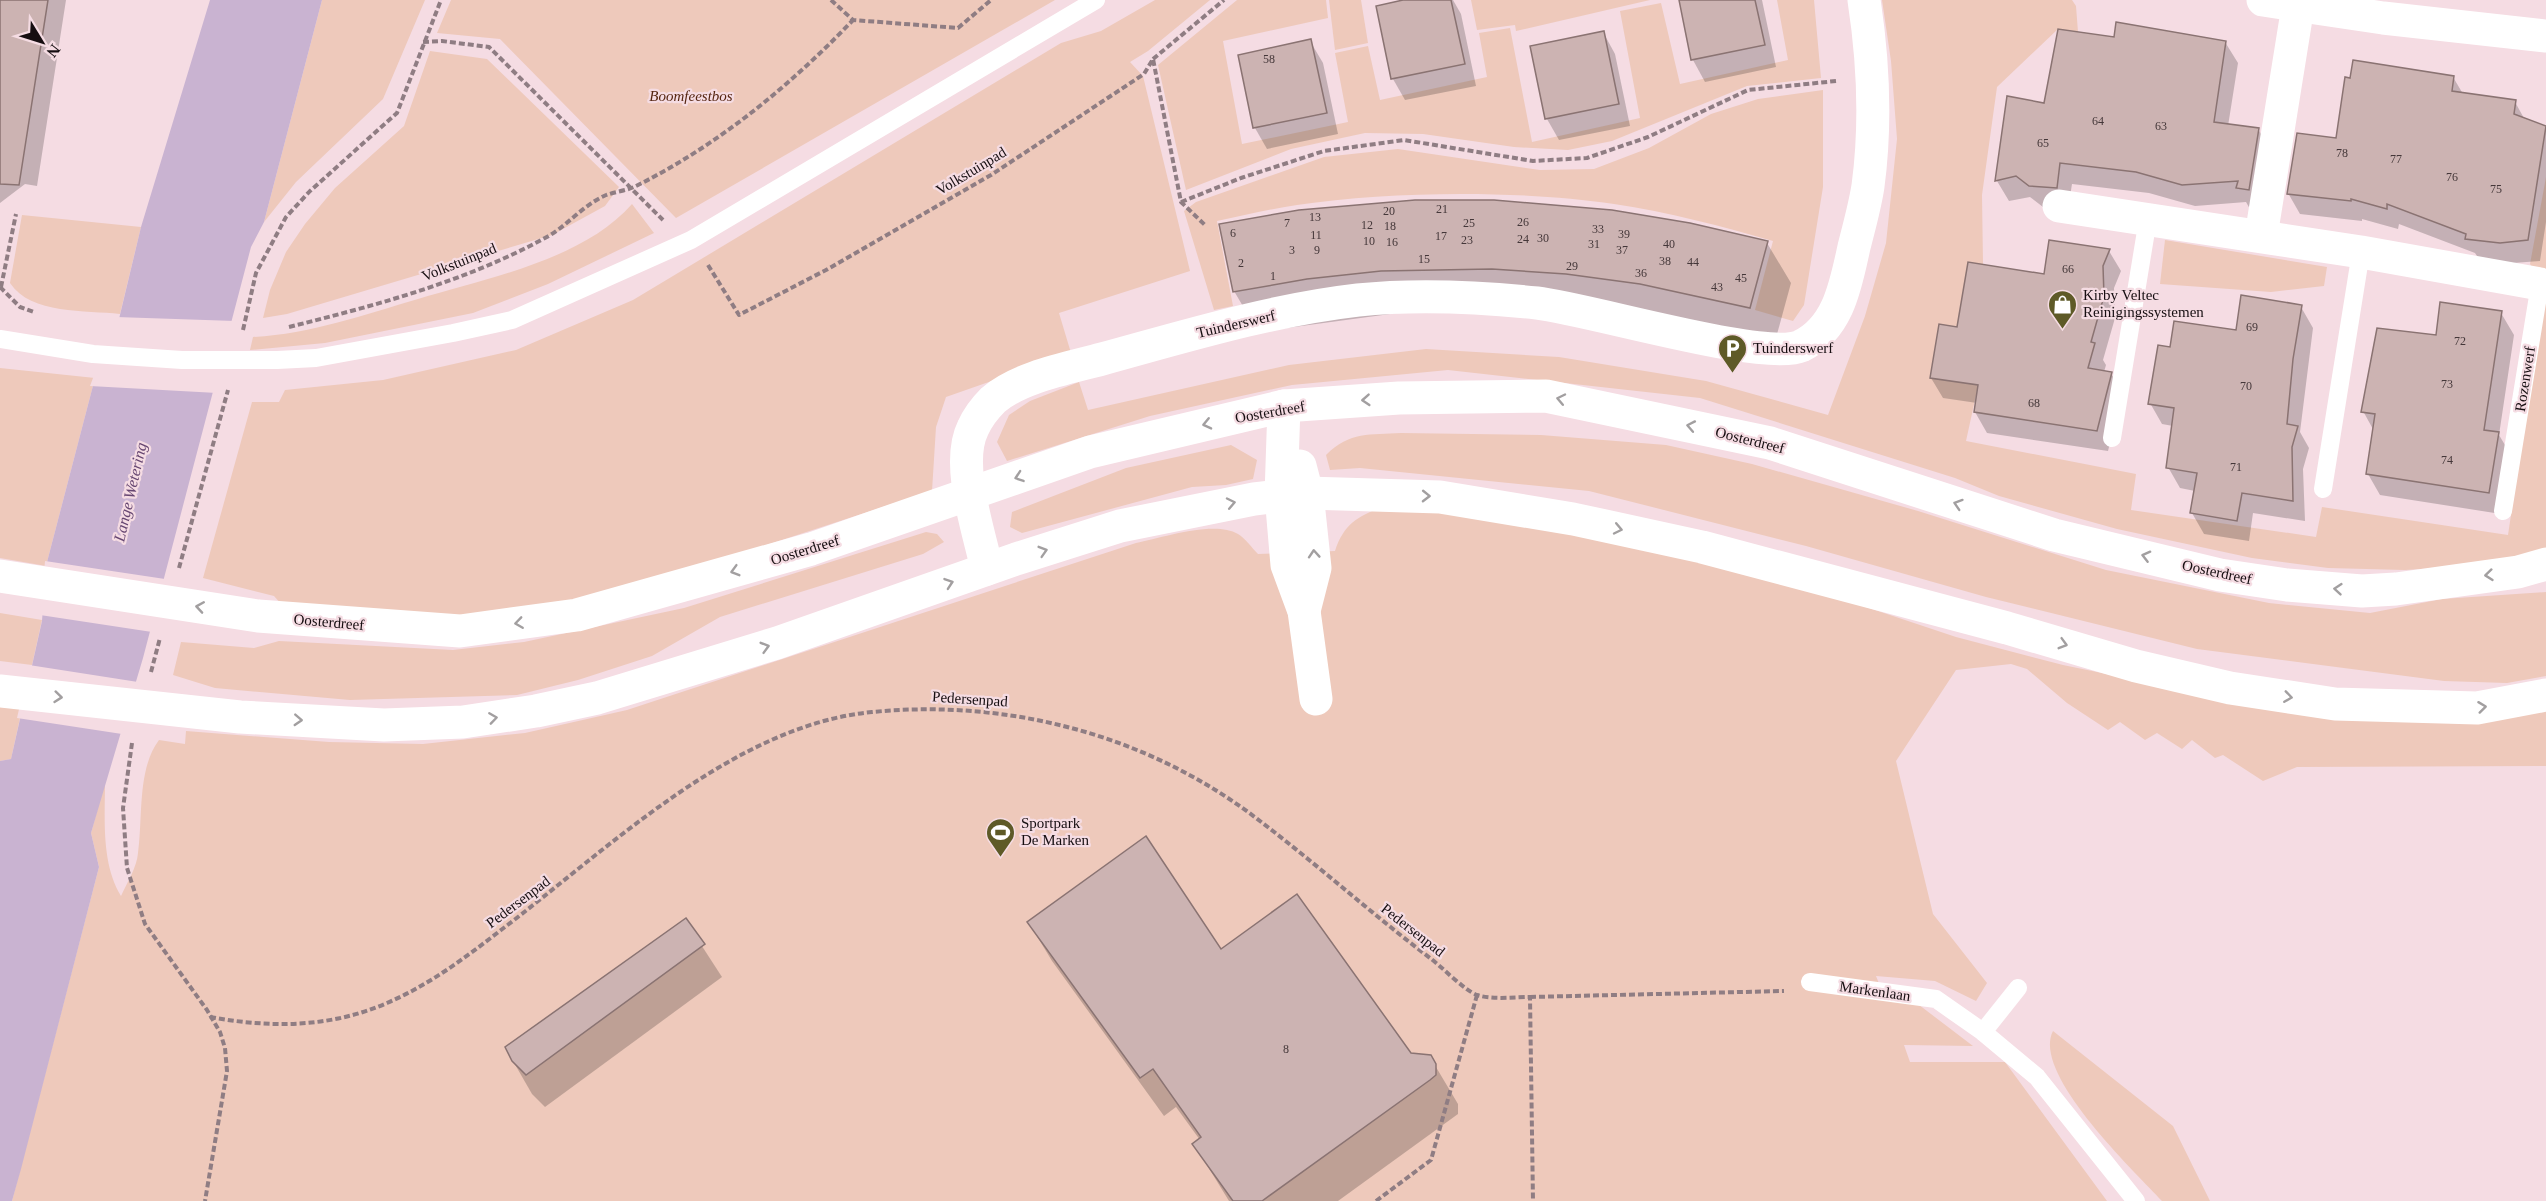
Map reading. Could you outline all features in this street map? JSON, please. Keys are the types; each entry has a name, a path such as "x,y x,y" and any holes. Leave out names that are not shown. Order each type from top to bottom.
{"main road":[{"name":"Tuinderswerf","path":"987,569 967,474 967,444 974,425 994,399 1034,378 1189,335 1295,311 1359,300 1453,298 1537,303 1585,310 1738,345 1781,350 1801,346 1823,329 1842,299 1868,187 1872,133 1864,0"},
{"path":"2263,0 2546,36"},
{"path":"2261,236 2298,6"},
{"name":"Rozenwerf","path":"2059,206 2361,252 2540,284"},
{"name":"Oosterdreef","path":"3,576 258,616 460,631 577,615 811,549 1090,452 1284,406 1399,398 1546,396 1751,439 2054,535 2220,574 2287,585 2362,591 2396,589 2518,572 2546,564"},
{"path":"1284,406 1294,494 1287,565 1304,611 1316,699"},
{"path":"0,691 240,717 384,725 463,722 536,711 597,698 777,644 987,569 1120,526 1294,494 1440,496 1573,519 1702,547 2007,628 2136,666 2230,688 2335,704 2477,708 2546,695"}],"lane":[{"path":"0,339 93,354 182,360 277,360 316,358 512,320 691,240 1096,0"},
{"path":"2112,438 2148,219"},
{"path":"2323,489 2361,252"},
{"name":"Rozenwerf","path":"2503,511 2540,284"},
{"name":"Markenlaan","path":"1810,982 1936,999 1983,1032 2037,1077 2136,1201"},
{"path":"1983,1032 2018,988"}],"path":[{"path":"432,19 441,0"},
{"path":"831,0 853,20 958,28 991,0"},
{"path":"1205,225 1182,202 1153,59 1224,0"},
{"name":"Volkstuinpad","path":"282,329 389,302 470,273 546,237 604,196 633,188 725,134 812,64 853,20"},
{"path":"423,42 442,41 489,47 658,213"},
{"name":"Volkstuinpad","path":"691,240 739,315 826,270 991,175 1144,74 1153,59"},
{"path":"1182,202 1241,178 1324,151 1404,140 1533,161 1587,158 1648,137 1748,90 1870,78"},
{"path":"16,214 1,287 20,307 41,315"},
{"name":"Pedersenpad","path":"210,1017 257,1025 286,1025 343,1017 386,1004 445,973 703,776 804,726 868,712 927,708 1014,714 1125,743 1205,783 1248,813 1477,995"},
{"path":"1376,1201 1431,1160 1477,995 1530,997 1793,991 1810,982"},
{"path":"1530,997 1533,1201"}],"green space":[{"path":"322,0 425,0 383,99 296,182 264,222"},
{"name":"Boomfeestbos","path":"451,0 1055,0 676,218 500,39 437,33"},
{"path":"1155,0 1210,0 1148,51 1130,62 1143,76 1190,271 1059,313 1071,353 946,397 936,427 932,491 573,608 459,621 282,605 274,596 203,578 252,402 279,402 285,390 383,380 516,350 633,300 1061,43 1101,31"},
{"path":"1237,0 1326,0 1328,18 1223,41 1242,144 1348,122 1335,53 1368,46 1380,100 1487,77 1479,33 1510,28 1532,142 1640,118 1620,11 1661,3 1680,84 1788,60 1777,0 1814,0 1821,78 1747,86 1612,141 1568,150 1514,147 1423,134 1365,133 1291,149 1186,190 1158,65"},
{"path":"1329,0 1361,0 1368,43 1335,50"},
{"path":"1471,0 1650,0 1516,31 1515,25 1477,30"},
{"path":"1882,0 2072,0 2076,6 2078,32 2058,29 1997,87 1982,195 1983,263 1969,350 1978,386 1966,441 2136,474 2131,510 2316,537 2322,507 2508,535 2545,287 2530,264 2546,177 2546,557 2504,564 2405,570 2328,568 2252,558 2117,529 1999,496 1955,478 1700,398 1448,370 1292,385 1150,416 1007,461 997,442 1009,415 1030,401 1079,382 1088,410 1289,365 1426,349 1559,357 1706,381 1828,415 1865,316 1886,243 1897,139 1891,61"},
{"path":"430,51 487,59 619,187 605,206 552,235 287,314 263,318 270,290 286,252 305,224 335,188 404,126"},
{"path":"1823,90 1823,187 1804,305 1793,321 1755,310 1773,241 1634,207 1577,199 1497,194 1414,195 1334,200 1277,208 1217,221 1233,306 1214,310 1184,211 1196,202 1324,157 1398,149 1540,170 1594,169 1649,148 1711,114 1758,99"},
{"path":"632,204 654,233 548,284 473,313 325,343 250,350 253,337 295,332 336,323 533,265 588,240 612,223"},
{"path":"22,215 141,227 120,314 45,306 19,293 10,283"},
{"path":"2165,240 2327,267 2324,286 2271,292 2160,284"},
{"path":"0,368 95,378 46,566 0,558"},
{"path":"1401,433 1541,435 1666,445 1752,464 1918,511 2106,570 2269,603 2370,613 2442,599 2546,592 2546,676 2507,683 2444,681 2197,649 1986,597 1806,546 1589,491 1360,468 1330,470 1326,455 1343,442 1361,436"},
{"path":"1231,445 1257,460 1253,479 1226,485 1192,487 1022,533 1010,527 1012,512 1126,468"},
{"name":"Sportpark De Marken","path":"1391,504 1590,531 1788,581 1956,637 2063,665 2204,694 2546,705 2546,766 2297,767 2263,781 2223,755 2215,758 2192,740 2182,749 2157,733 2145,740 2120,722 2108,730 2067,703 2027,669 2011,664 1956,670 1896,761 1933,914 1987,983 1976,1001 1935,981 1876,976 1884,996 1906,995 1973,1046 1904,1045 1910,1062 2005,1062 2107,1201 12,1201 99,867 91,833 105,782 107,855 121,896 137,858 144,779 152,752 159,740 185,744 186,731 329,742 423,744 525,733 627,710 1136,543 1173,534 1202,529 1228,530 1241,536 1258,554 1335,551 1339,540 1350,525 1364,515"},
{"path":"926,532 937,534 944,542 923,554 720,617 652,656 578,680 517,695 350,700 215,688 173,675 181,642 254,648 279,641 453,650 524,642 684,608"},
{"path":"0,613 42,620 32,665 0,661"},
{"path":"0,707 22,709 11,759 0,761"},
{"path":"2053,1031 2173,1126 2210,1201 2162,1201 2109,1145 2070,1095 2057,1071 2050,1049"}],"water":[{"name":"Lange Wetering","path":"210,0 322,0 264,222 251,247 143,658 91,833 99,867 21,1169 12,1201 0,1201 0,761 11,759 42,621 46,566 95,378 119,319 141,227"}],"pier":[{"path":"116,317 235,321 217,393 90,386"},
{"path":"45,561 165,579 152,632 40,615"},
{"path":"29,665 138,682 122,734 17,718"}],"building":[{"path":"0,0 48,0 19,185 0,184"},
{"path":"1403,0 1451,0 1465,64 1391,79 1376,6"},
{"path":"1679,0 1755,0 1765,45 1691,60"},
{"path":"2116,22 2226,41 2214,122 2259,128 2249,190 2236,188 2238,181 2182,185 2136,172 2060,163 2057,188 2029,186 2016,176 1995,181 2007,96 2044,103 2058,29 2114,37"},
{"path":"1604,31 1619,104 1545,119 1530,46"},
{"path":"1311,39 1327,113 1253,128 1238,55"},
{"path":"2353,60 2454,76 2452,91 2516,100 2514,114 2546,126 2528,240 2500,243 2465,239 2466,234 2387,204 2387,209 2351,199 2351,201 2287,194 2297,133 2336,138 2345,77 2350,78"},
{"path":"1415,200 1494,200 1612,210 1690,223 1768,241 1750,308 1640,284 1566,274 1492,269 1381,271 1307,279 1233,292 1219,224 1299,210"},
{"path":"2049,240 2110,249 2103,266 2104,296 2091,342 2095,343 2088,368 2112,372 2097,431 1974,412 1978,385 1930,378 1939,324 1957,327 1968,262 2044,274"},
{"path":"2241,295 2302,305 2293,359 2287,424 2298,426 2292,447 2293,501 2242,493 2237,521 2190,513 2197,473 2166,468 2174,408 2148,404 2158,345 2170,347 2174,321 2236,330"},
{"path":"2440,302 2502,311 2484,430 2499,432 2489,493 2366,474 2375,414 2361,412 2377,328 2436,335"},
{"path":"1146,836 1221,949 1297,894 1411,1053 1431,1055 1436,1064 1436,1075 1430,1080 1262,1201 1233,1201 1192,1144 1201,1137 1153,1069 1140,1078 1027,922"},
{"path":"686,918 705,944 526,1075 512,1061 505,1047"}],"place":[{"name":"Kirby Veltec Reinigingssystemen","path":"2062,330"},
{"name":"Tuinderswerf","path":"1732,374"},
{"name":"Sportpark De Marken","path":"1000,858"}]}
